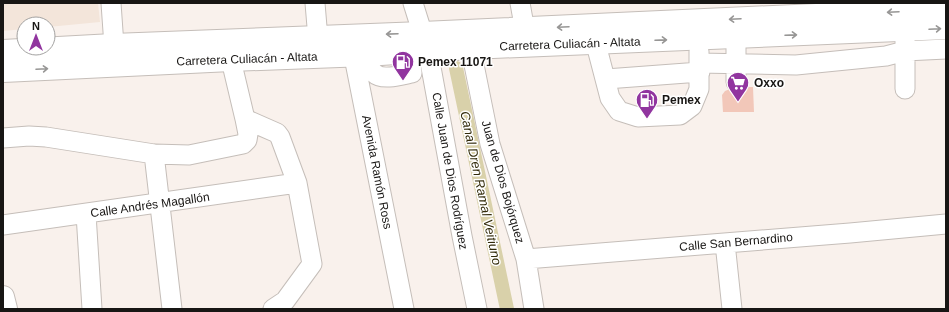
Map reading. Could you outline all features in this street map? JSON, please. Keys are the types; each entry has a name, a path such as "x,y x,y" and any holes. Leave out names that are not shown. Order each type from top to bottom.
{"main road":[{"name":"Carretera Culiacán - Altata","path":"3,51 114,55 318,46 418,52 468,39 593,34 946,9"},
{"name":"Carretera Culiacán - Altata","path":"593,34 699,38 736,37 905,41 946,28"},
{"name":"Carretera Culiacán - Altata","path":"3,71 114,55"},
{"path":"3,296 6,309"}],"street":[{"path":"111,3 114,55"},
{"path":"315,3 318,46"},
{"name":"Calle Juan de Dios Rodríguez","path":"413,3 418,52 435,86 462,236 477,309"},
{"path":"520,3 526,37"},
{"path":"593,34 610,98 619,111 638,117 680,115 692,106 699,89 699,38"},
{"path":"736,37 736,73"},
{"name":"Juan de Dios Bojórquez","path":"468,39 490,144 526,259 534,309"},
{"path":"606,79 699,68 736,73 886,56 905,41 946,49"},
{"path":"905,41 905,89"},
{"name":"Avenida Ramón Ross","path":"357,49 404,309"},
{"path":"3,138 29,136 46,137 154,154 189,155 242,144 248,140 248,134 230,50"},
{"path":"418,52 418,80 425,84 435,86"},
{"path":"245,120 277,134 280,137 297,183 312,264 285,301 273,309"},
{"path":"154,154 172,309"},
{"name":"Calle Andrés Magallón","path":"3,225 160,204 297,183"},
{"path":"86,214 92,309"},
{"name":"Calle San Bernardino","path":"526,259 946,224"},
{"path":"725,243 732,309"}],"shaded area":[{"path":"3,3 98,3 100,22 56,26 56,16 16,16 16,30 3,31"}],"building":[{"name":"Oxxo","path":"735,87 753,87 754,112 723,112 722,95 725,91"}],"waterway":[{"name":"Canal Dren Ramal Veitiuno","path":"456,68 507,309"}],"place":[{"name":"Pemex 11071","path":"403,82"},
{"name":"Oxxo","path":"738,102"},
{"name":"Pemex","path":"647,120"}]}
